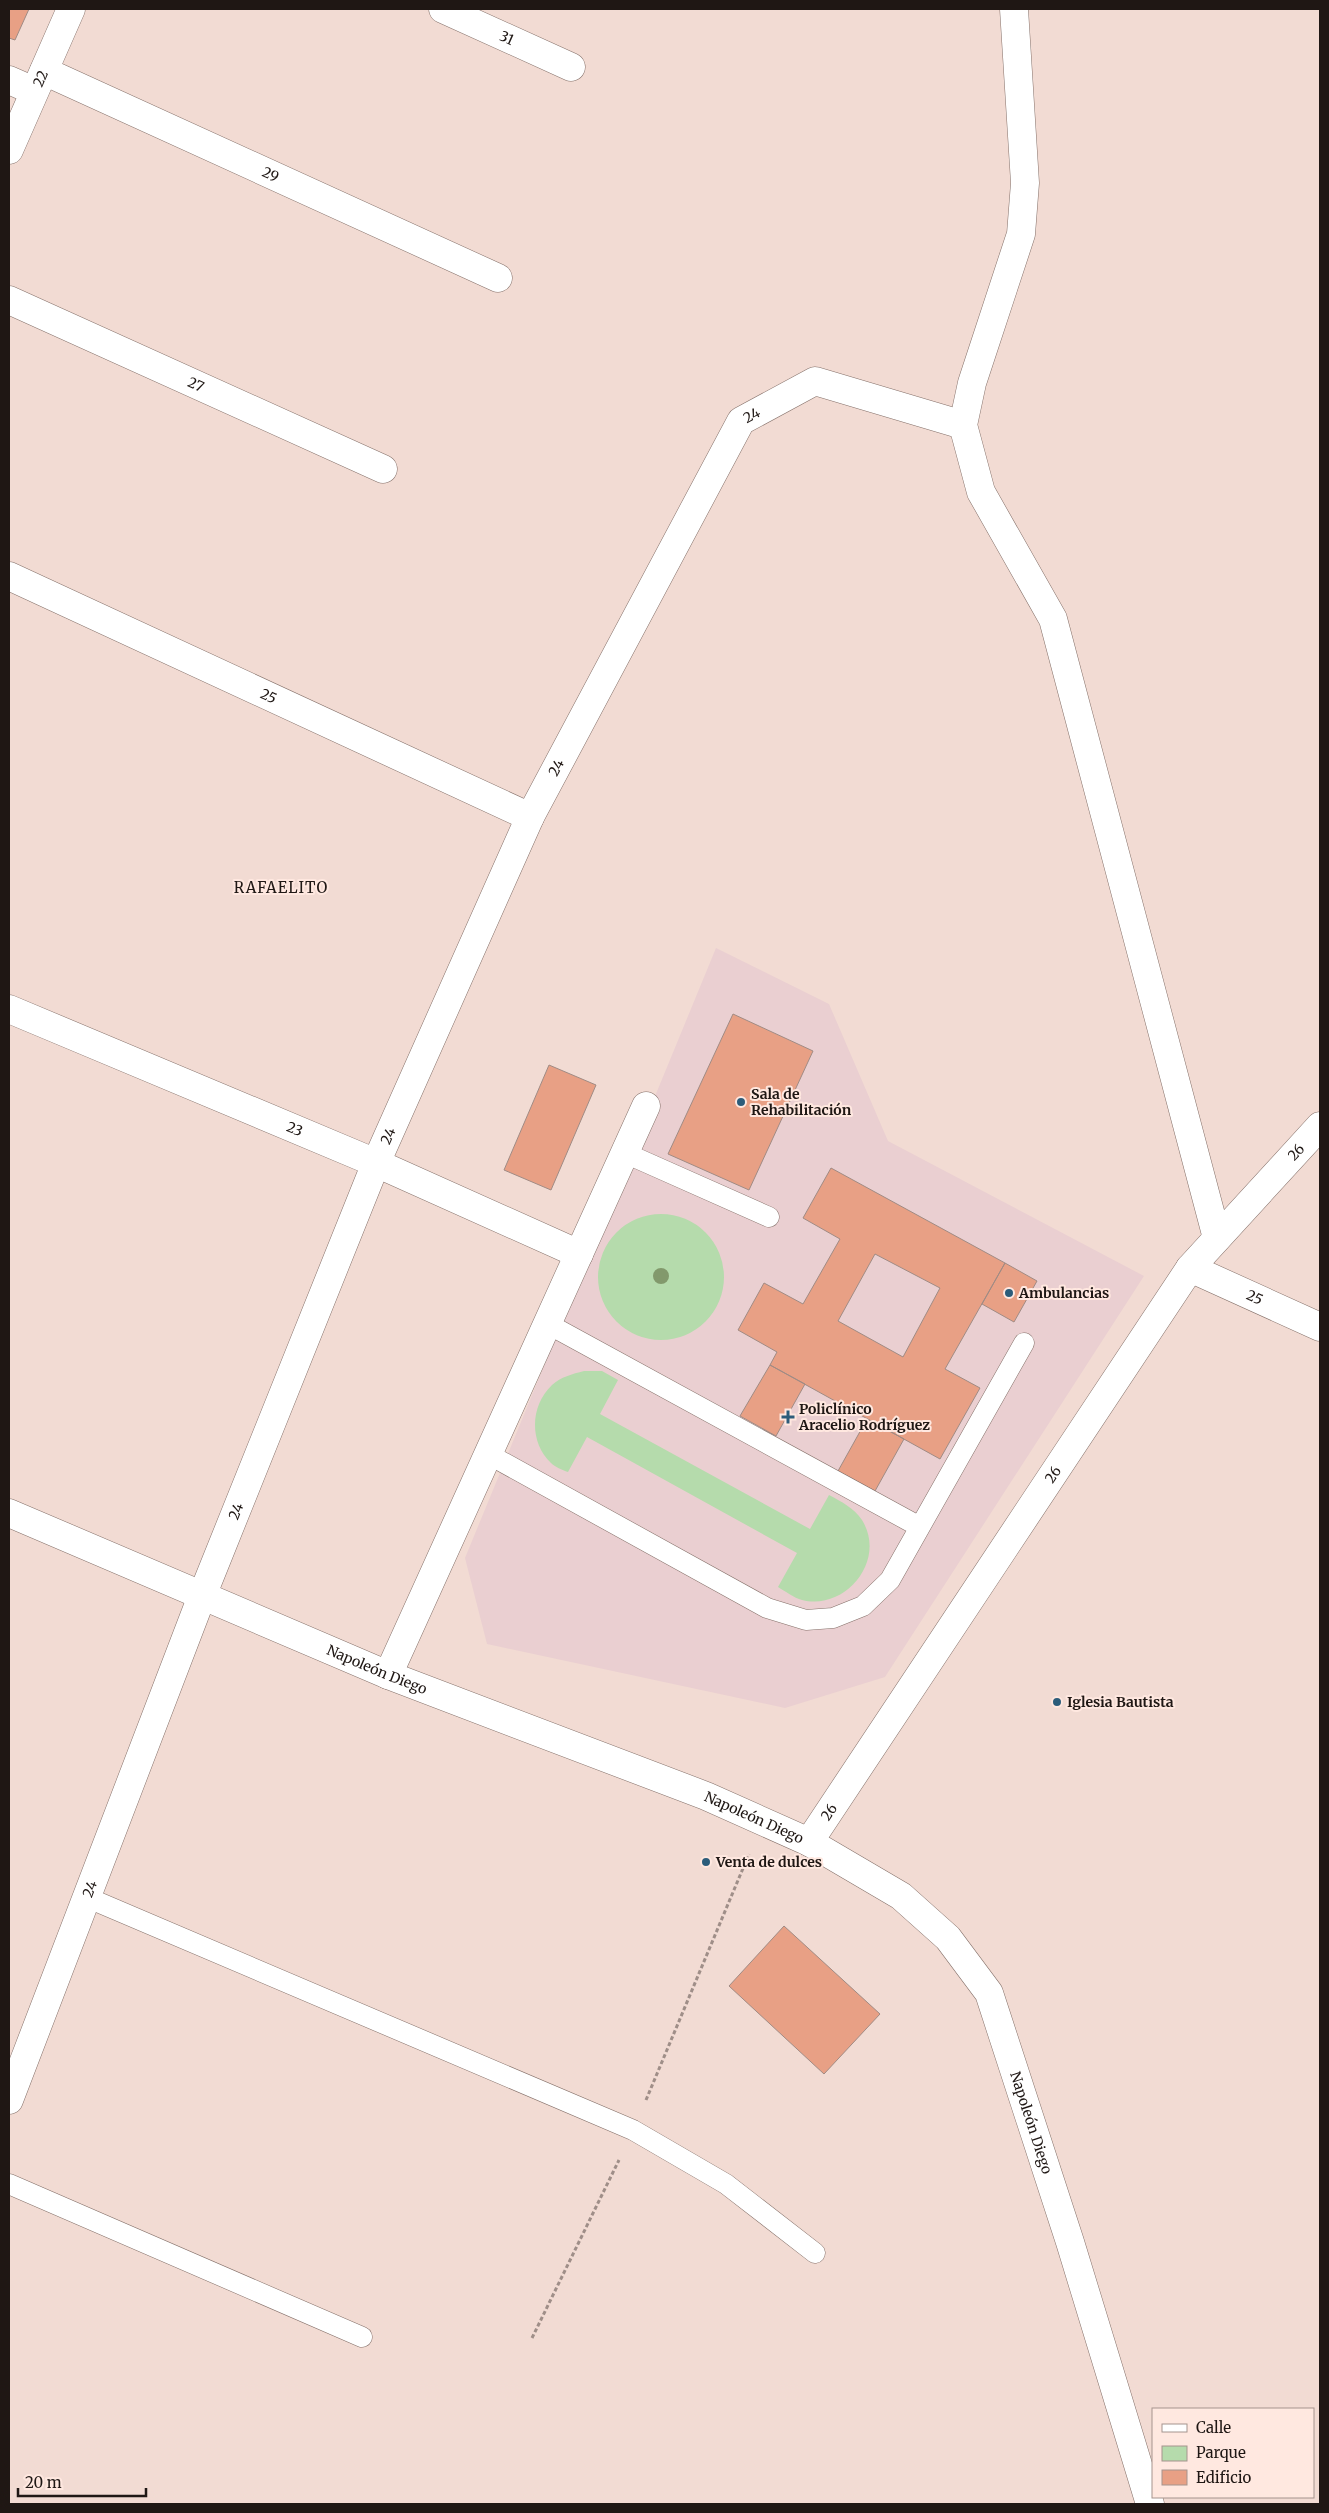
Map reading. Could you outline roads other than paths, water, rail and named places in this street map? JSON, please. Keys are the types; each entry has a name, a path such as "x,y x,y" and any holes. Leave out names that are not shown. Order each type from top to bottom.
{"street":[{"name":"22","path":"9,150 70,9"},
{"name":"31","path":"442,9 571,67"},
{"path":"1014,9 1025,184 1021,234 972,383 963,425 981,492 1053,619 1217,1238"},
{"name":"29","path":"9,80 39,81 498,278"},
{"name":"27","path":"9,300 383,469"},
{"name":"24","path":"9,2100 202,1596 376,1163 530,817 741,421 815,381 963,425"},
{"name":"25","path":"9,576 530,817"},
{"name":"23","path":"9,1009 376,1163 579,1254"},
{"path":"388,1675 646,1106"},
{"name":"26","path":"809,1842 1190,1268 1320,1126"},
{"name":"25","path":"1190,1268 1320,1327"},
{"name":"Napoleón Diego","path":"9,1513 388,1675 706,1796 809,1842 902,1896 948,1938 990,1993 1070,2242 1150,2504"}],"lane":[{"path":"625,1153 769,1217"},
{"path":"548,1324 920,1527"},
{"path":"488,1454 767,1608 806,1620 833,1618 863,1606 890,1580 1024,1343"},
{"path":"86,1898 634,2130 726,2184 815,2253"},
{"path":"9,2184 362,2337"}],"place":[{"name":"Sala de Rehabilitación","path":"741,1102"},
{"name":"Ambulancias","path":"1009,1293"},
{"name":"Policlínico Aracelio Rodríguez","path":"788,1417"},
{"name":"Iglesia Bautista","path":"1057,1702"},
{"name":"Venta de dulces","path":"706,1862"}],"district":[{"name":"RAFAELITO","path":"281,887"}]}
